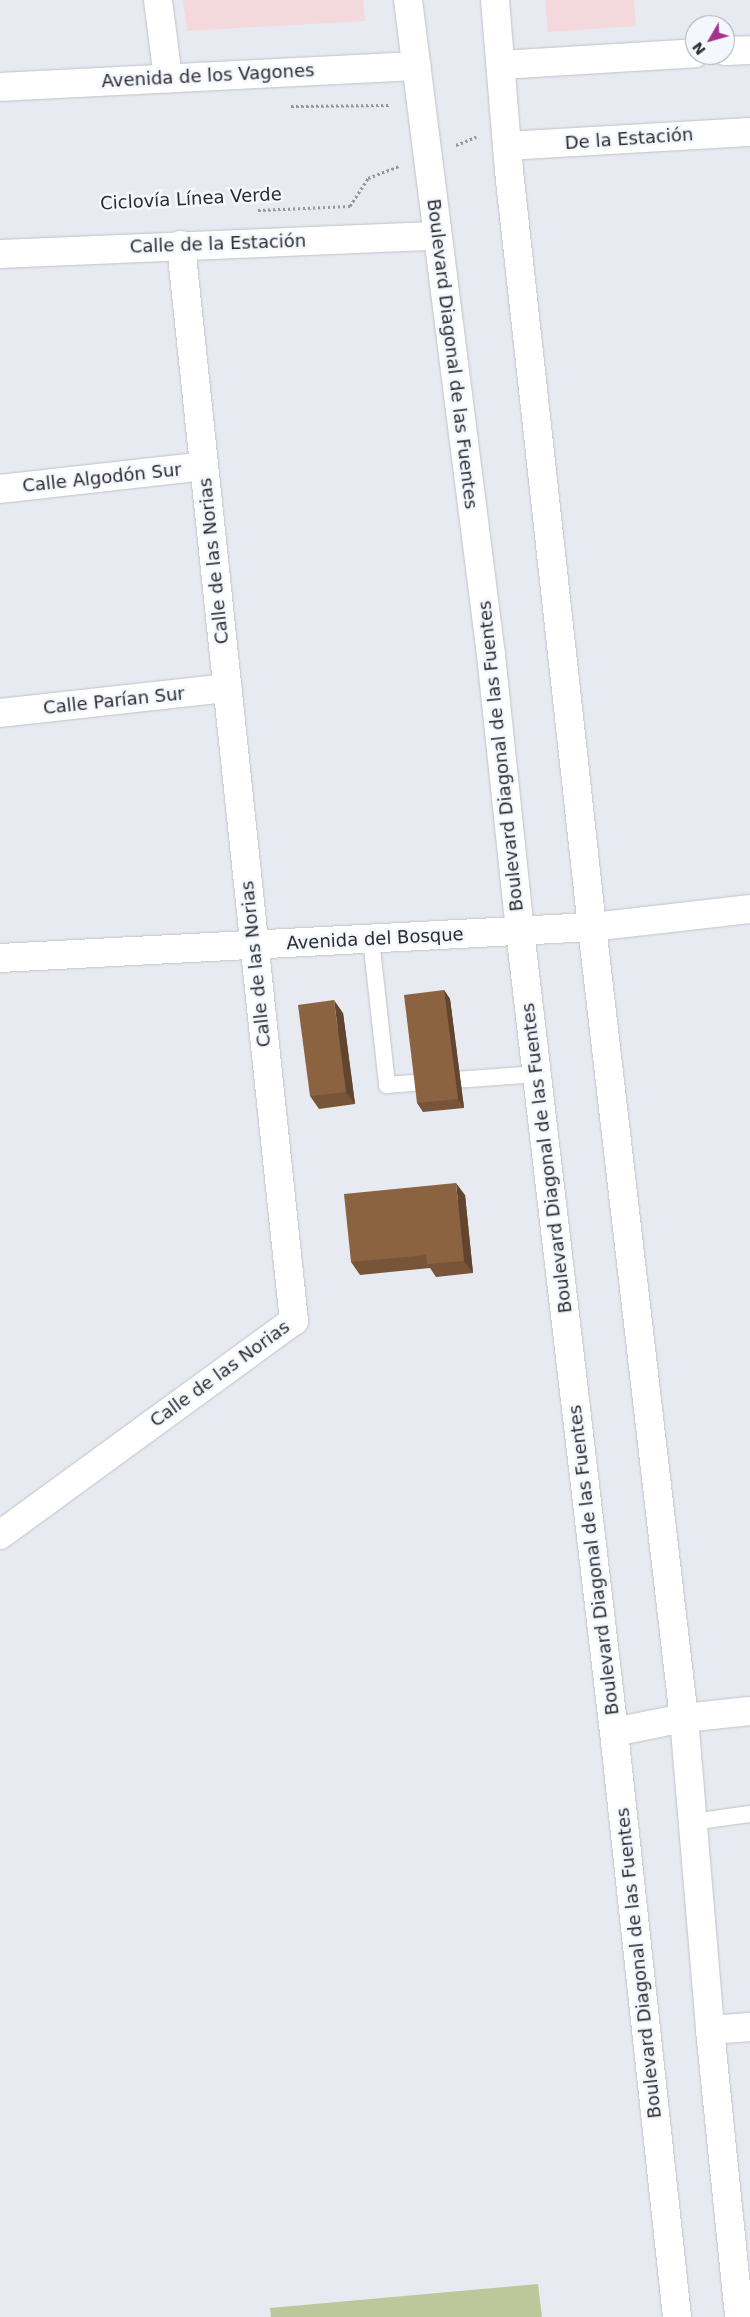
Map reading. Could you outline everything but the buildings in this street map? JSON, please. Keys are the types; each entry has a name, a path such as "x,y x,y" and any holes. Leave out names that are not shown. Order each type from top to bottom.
{"main road":[{"path":"158,0 168,78"},
{"name":"Boulevard Diagonal de las Fuentes","path":"408,0 491,655 520,931 614,1732 677,2317"},
{"path":"495,0 502,65 507,146 592,927 684,1718 710,2030 739,2317"},
{"path":"735,51 750,50"},
{"path":"502,65 685,54"},
{"name":"Avenida de los Vagones","path":"0,87 416,66"},
{"name":"De la Estación","path":"507,146 750,132"},
{"name":"Calle de la Estación","path":"0,254 181,245 437,236"},
{"name":"Calle de las Norias","path":"0,1535 294,1321 181,245"},
{"name":"Calle Algodón Sur","path":"0,489 204,466"},
{"name":"Calle Parían Sur","path":"0,713 228,688"},
{"name":"Avenida del Bosque","path":"0,958 592,927 750,909"},
{"path":"614,1732 684,1718 750,1711"},
{"path":"710,2030 750,2027"}],"lane":[{"path":"371,939 387,1085 537,1074"},
{"path":"692,1822 750,1814"}],"path":[{"name":"Ciclovía Línea Verde","path":"253,210 350,206 368,178"}],"shaded area":[{"path":"183,0 363,0 365,21 187,31"},
{"path":"545,0 634,0 636,26 548,32"}],"green space":[{"path":"538,2284 542,2317 271,2317 270,2308"}]}
